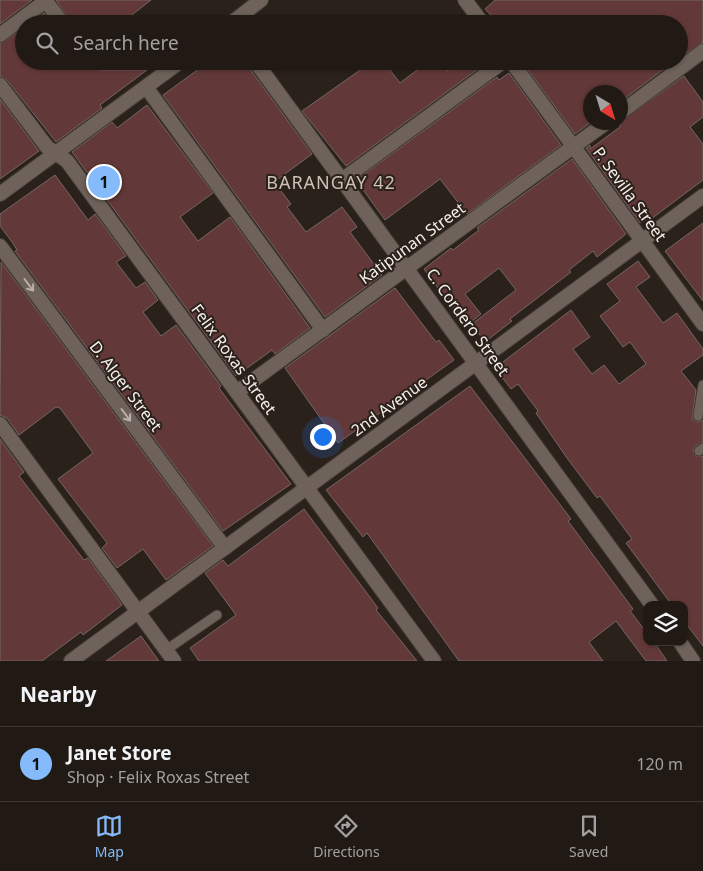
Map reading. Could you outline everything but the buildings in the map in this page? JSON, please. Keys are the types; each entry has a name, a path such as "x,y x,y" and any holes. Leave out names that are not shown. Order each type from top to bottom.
{"street":[{"path":"26,15 46,0 57,15"},
{"path":"242,15 261,0"},
{"path":"465,0 476,15"},
{"path":"0,35 15,24"},
{"path":"688,62 703,51"},
{"path":"0,194 168,70"},
{"name":"C. Cordero Street","path":"261,70 649,601"},
{"path":"342,180 492,70"},
{"name":"P. Sevilla Street","path":"518,70 703,324"},
{"path":"628,107 678,70"},
{"name":"Felix Roxas Street","path":"0,84 47,147 67,162 434,661"},
{"path":"146,87 323,330"},
{"name":"Katipunan Street","path":"237,392 596,130"},
{"name":"2nd Avenue","path":"71,661 703,196"},
{"name":"D. Alger Street","path":"0,246 225,548"},
{"path":"0,424 170,656"},
{"path":"683,646 693,661"}],"lane":[{"path":"698,416 703,385"},
{"path":"170,656 217,616"}],"place":[{"name":"Janet Store","path":"104,182"}],"district":[{"name":"BARANGAY 42","path":"331,182"}]}
